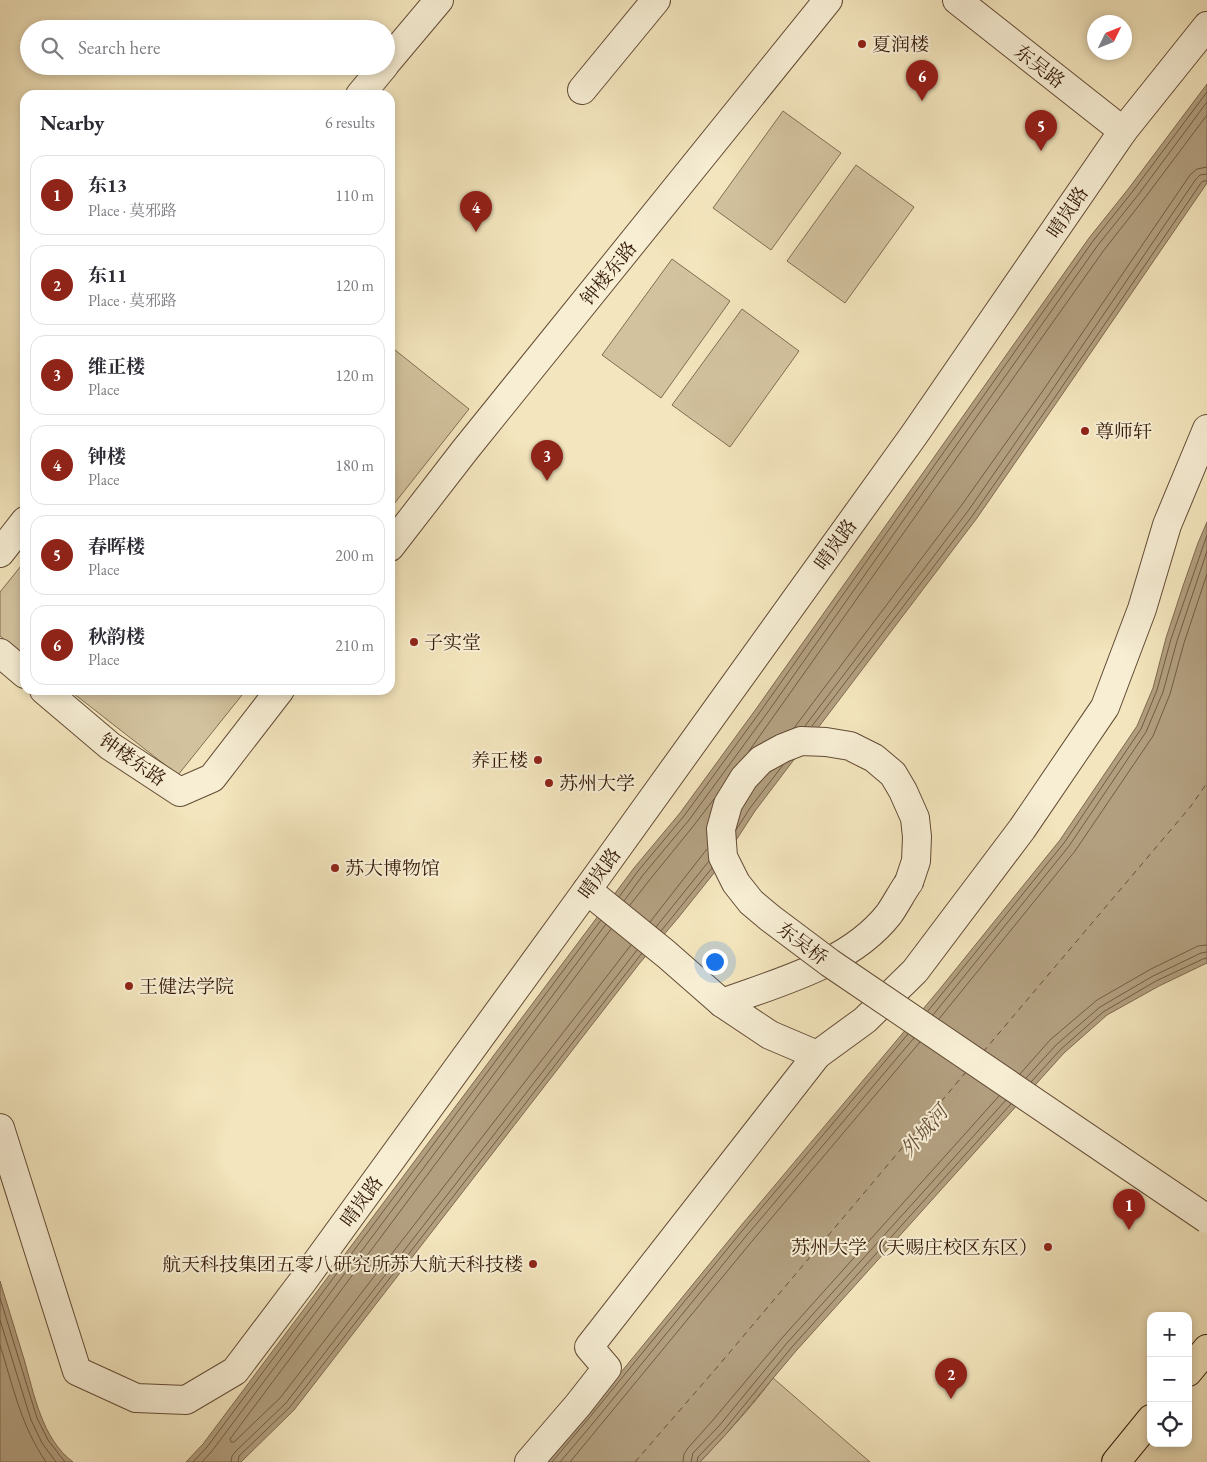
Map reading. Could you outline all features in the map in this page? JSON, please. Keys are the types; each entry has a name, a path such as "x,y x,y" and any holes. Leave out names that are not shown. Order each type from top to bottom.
{"main road":[{"path":"1192,1367 1207,1349"},
{"path":"1116,1462 1147,1424"}],"lane":[{"path":"395,52 439,0"},
{"path":"582,90 656,0"},
{"name":"钟楼东路","path":"395,541 465,450 828,0"},
{"name":"东吴路","path":"957,0 1123,131"},
{"name":"晴岚路","path":"0,1128 77,1371 136,1398 186,1400 235,1371 594,896 1123,131 1207,26"},
{"path":"364,90 377,75"},
{"path":"528,1462 578,1405 607,1368 589,1346 817,1055 865,1020 915,971 1022,829 1105,707 1142,609 1167,525 1207,429"},
{"path":"0,553 20,527"},
{"path":"0,652 20,670"},
{"name":"钟楼东路","path":"50,695 110,746 180,792 212,778 276,695"},
{"name":"东吴桥","path":"722,1003 816,969 856,945 888,914 909,882 916,861 917,837 915,818 903,790 893,774 874,758 850,746 802,741 783,748 761,760 744,778 728,804 721,830 723,857 736,883 751,902 770,918 830,963 1207,1219"},
{"path":"594,896 666,954 722,1003 770,1034 817,1055"}],"shaded area":[{"path":"783,111 841,153 771,250 713,208"},
{"path":"856,165 914,207 845,303 787,261"},
{"path":"672,259 730,301 661,398 602,355"},
{"path":"742,309 799,351 730,447 672,405"},
{"path":"395,350 469,409 395,503"},
{"path":"20,567 20,652 0,636 0,592"},
{"path":"75,695 242,695 178,775"},
{"path":"773,1378 870,1462 700,1462 747,1411"}],"water":[{"path":"1207,84 1207,183 977,518 755,811 718,868 639,964 294,1410 241,1462 186,1462 203,1444 634,868 680,813 756,709 1089,238"},
{"name":"外城河","path":"1207,522 1207,963 1159,986 1107,1015 1064,1053 796,1351 700,1462 545,1462 939,990 1060,840 1137,726 1153,688 1166,638"},
{"path":"0,1281 41,1415 54,1441 73,1462 0,1462"}],"ferry route":[{"path":"983,1052 1191,806 1207,783"},
{"path":"635,1462 966,1072"}],"place":[{"name":"夏润楼","path":"862,44"},
{"name":"秋韵楼","path":"922,101"},
{"name":"春晖楼","path":"1041,151"},
{"name":"钟楼","path":"476,232"},
{"name":"尊师轩","path":"1085,431"},
{"name":"维正楼","path":"547,481"},
{"name":"子实堂","path":"414,642"},
{"name":"养正楼","path":"538,760"},
{"name":"苏州大学","path":"549,783"},
{"name":"苏大博物馆","path":"335,868"},
{"name":"王健法学院","path":"129,986"},
{"name":"东13","path":"1129,1230"},
{"name":"苏州大学（天赐庄校区东区）","path":"1048,1247"},
{"name":"航天科技集团五零八研究所苏大航天科技楼","path":"533,1264"},
{"name":"东11","path":"951,1399"}]}
